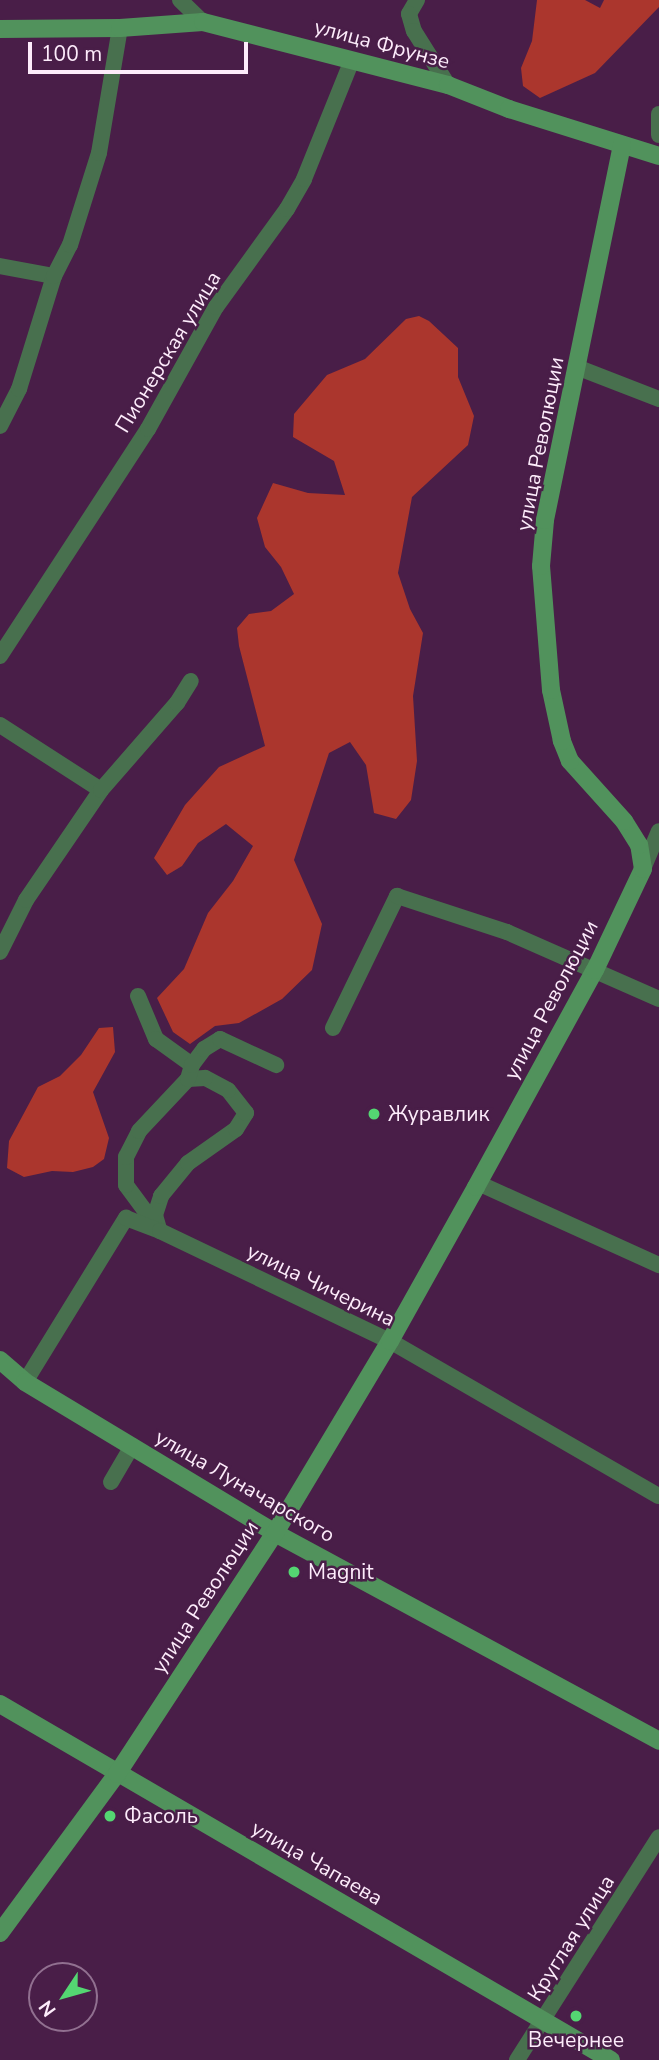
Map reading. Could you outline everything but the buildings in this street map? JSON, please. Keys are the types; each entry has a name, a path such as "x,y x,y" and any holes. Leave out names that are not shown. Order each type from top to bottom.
{"street":[{"path":"180,0 204,22"},
{"path":"417,0 409,14 414,31 448,85"},
{"name":"улица Фрунзе","path":"0,29 120,28 204,22 448,85 509,110 659,156"},
{"path":"0,426 19,389 54,275 70,245 99,153 120,28"},
{"name":"Пионерская улица","path":"0,656 148,429 216,307 287,209 304,179 352,60"},
{"path":"659,114 659,135"},
{"name":"улица Революции","path":"0,1933 117,1774 275,1533 390,1341 478,1183 595,970 643,869 639,845 624,821 569,761 551,690 541,566 545,520 579,368 622,145"},
{"path":"0,265 54,275"},
{"path":"579,368 659,399"},
{"path":"0,952 26,900 101,790 177,703 191,681"},
{"path":"0,725 101,790"},
{"path":"643,869 659,831"},
{"path":"333,1028 397,896 507,932 659,999"},
{"path":"138,996 156,1039 190,1072 228,1090 246,1113 236,1129 188,1163 161,1196 155,1215 160,1231"},
{"path":"160,1231 126,1185 126,1157 139,1131 190,1072 204,1049 220,1039 276,1065"},
{"path":"478,1183 659,1265"},
{"name":"улица Чичерина","path":"25,1382 126,1218 160,1231 390,1341 659,1496"},
{"name":"улица Луначарского","path":"0,1360 25,1382 275,1533 659,1741"},
{"path":"111,1482 132,1446"},
{"name":"улица Чапаева","path":"0,1704 611,2060"},
{"name":"Круглая улица","path":"517,2060 659,1837"}],"shaded area":[{"path":"537,0 585,0 600,8 604,0 659,0 659,7 595,73 540,98 523,86 521,68 532,41"},
{"path":"419,316 429,321 458,348 458,377 474,416 468,445 412,497 398,573 410,609 423,633 413,696 417,761 411,800 396,819 374,813 366,765 350,742 329,753 294,860 322,924 312,970 282,999 239,1023 215,1026 190,1044 173,1032 157,998 184,969 208,913 233,881 253,846 226,824 198,843 182,866 167,875 154,858 185,805 219,767 265,746 239,646 237,628 249,614 271,611 294,594 281,567 265,547 257,518 273,483 308,493 345,495 334,461 293,437 294,414 327,375 365,359 406,319"},
{"path":"113,1027 115,1052 93,1092 109,1138 104,1159 93,1167 73,1172 52,1171 24,1177 7,1168 9,1141 38,1087 60,1076 81,1055 99,1028"}],"place":[{"name":"Журавлик","path":"374,1114"},
{"name":"Magnit","path":"294,1572"},
{"name":"Фасоль","path":"110,1816"},
{"name":"Вечернее","path":"576,2016"}]}
